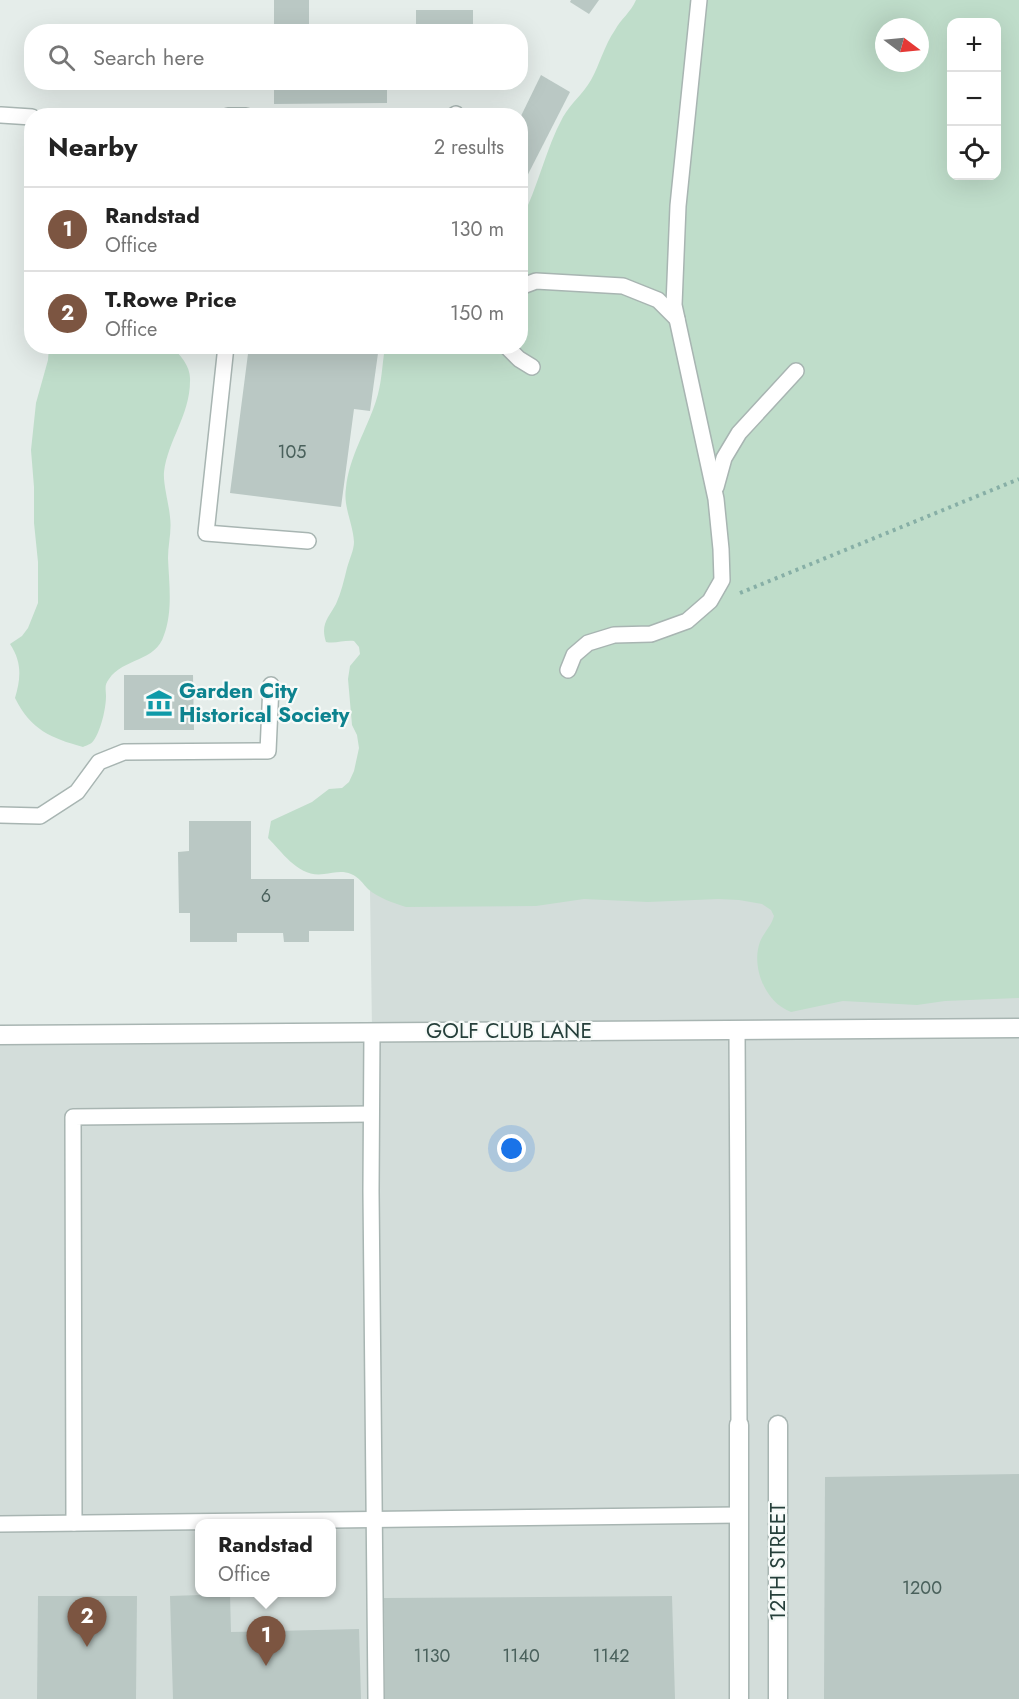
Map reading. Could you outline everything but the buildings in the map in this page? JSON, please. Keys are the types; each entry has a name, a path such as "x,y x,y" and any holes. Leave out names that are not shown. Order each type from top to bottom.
{"street":[{"name":"GOLF CLUB LANE","path":"0,1035 1019,1028"},
{"name":"12TH STREET","path":"739,1425 739,1699"},
{"name":"12TH STREET","path":"777,1425 778,1699"}],"lane":[{"path":"568,670 574,655 588,644 614,635 651,634 687,621 710,601 722,580 721,549 714,492 674,305 678,206 699,0"},
{"path":"0,114 24,116"},
{"path":"528,284 536,281 623,286 658,300 677,320"},
{"path":"225,354 206,533 308,541"},
{"path":"514,354 532,367"},
{"path":"714,492 724,458 739,433 796,371"},
{"path":"0,815 40,816 77,792 99,762 124,752 268,751 271,685"},
{"path":"737,1030 739,1425"},
{"path":"372,1032 370,1114 376,1699"},
{"path":"74,1523 73,1117 370,1114"},
{"path":"336,1520 740,1515"},
{"path":"0,1524 195,1521"}],"path":[{"path":"703,608 1019,479"}],"shaded area":[{"path":"370,891 793,896 1019,996 1019,1699 0,1699 0,1032 372,1029"}],"green space":[{"path":"636,0 1019,0 1019,998 945,1001 917,1005 843,1001 791,1012 774,1001 759,974 757,954 759,945 774,916 771,910 762,904 718,899 648,902 584,899 536,906 406,907 376,895 348,873 315,874 299,868 268,838 271,821 312,802 329,789 342,788 349,782 354,771 359,748 357,735 352,725 348,679 350,666 360,654 359,647 354,641 326,642 324,630 326,621 336,604 353,548 353,535 345,495 354,454 378,394 384,354 528,354 528,204 563,117 591,80 617,26"},
{"path":"48,354 178,354 185,362 190,376 186,405 166,460 164,472 170,522 168,558 170,587 167,626 160,644 154,650 122,667 107,681 105,707 99,731 91,743 83,747 43,731 21,709 15,698 19,677 17,657 10,644 22,636 28,628 38,603 38,562 31,450 36,403"}],"place":[{"name":"Garden City Historical Society","path":"159,703"},
{"name":"T.Rowe Price","path":"87,1647"},
{"name":"Randstad","path":"266,1666"}]}
